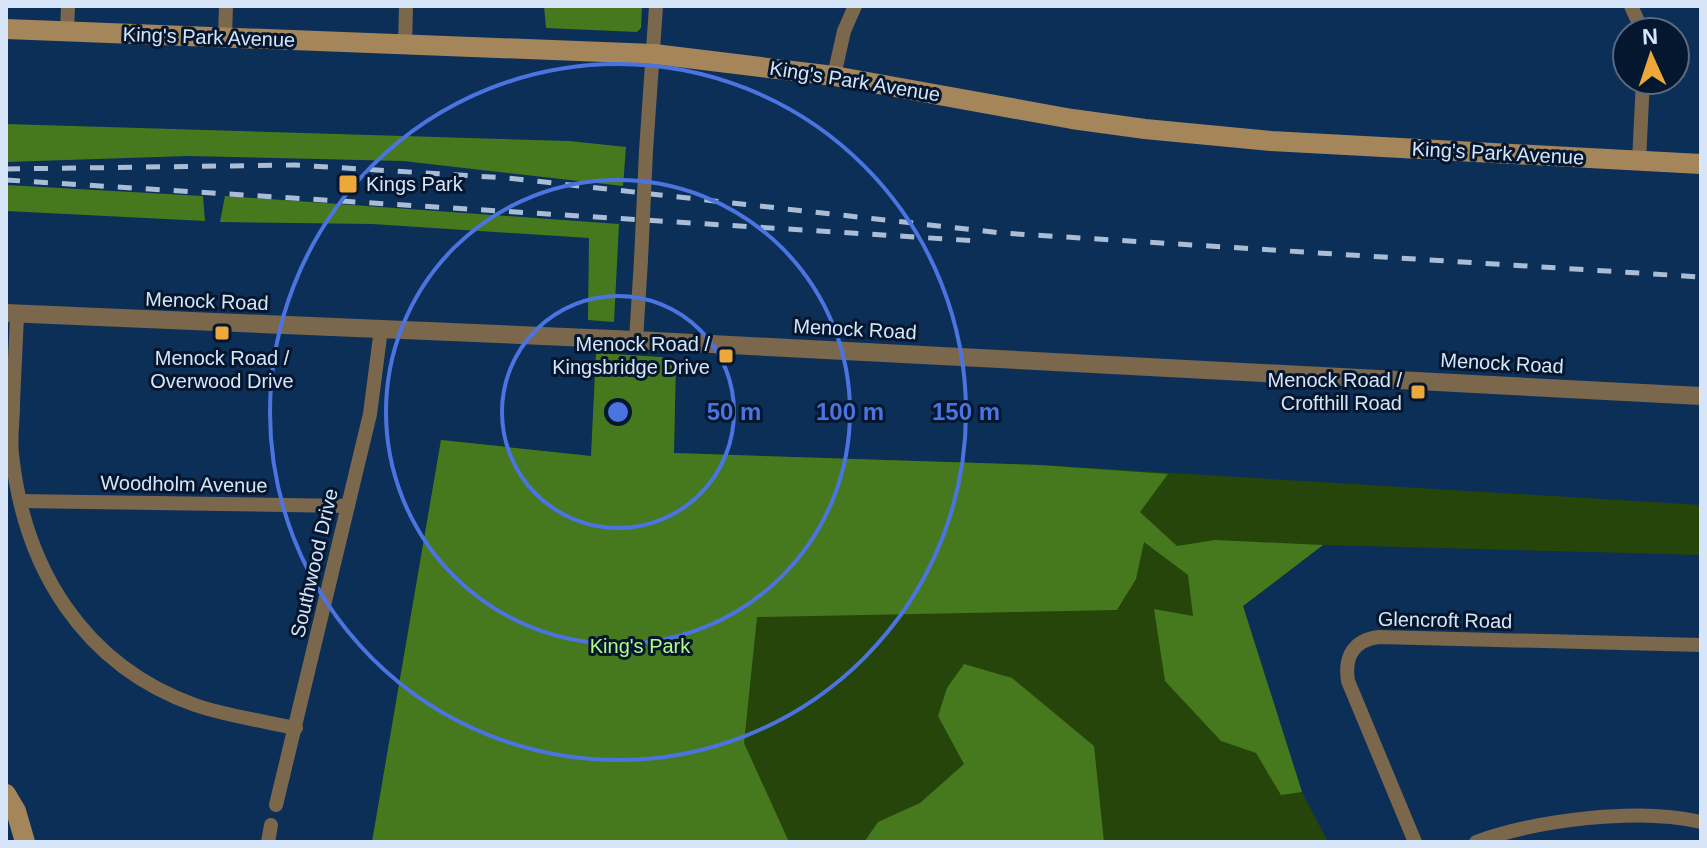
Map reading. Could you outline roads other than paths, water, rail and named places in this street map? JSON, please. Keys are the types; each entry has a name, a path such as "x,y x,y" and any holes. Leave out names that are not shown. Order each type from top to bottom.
{"main road":[{"name":"King's Park Avenue","path":"6,29 654,54 834,76 1072,119 1145,129 1271,141 1701,164"},
{"path":"6,794 16,811 23,842"}],"street":[{"path":"67,32 68,6"},
{"path":"225,37 226,6"},
{"path":"405,45 406,6"},
{"path":"636,340 656,6"},
{"path":"834,76 844,31 855,6"},
{"path":"1639,161 1642,96"},
{"path":"11,314 12,452 20,501 26,529 64,606 92,641 123,668 159,690 197,706 296,728"},
{"name":"Menock Road","path":"11,314 636,340 1701,396"},
{"name":"Southwood Drive","path":"276,805 370,414 381,329"},
{"name":"Woodholm Avenue","path":"20,501 348,506"},
{"name":"Glencroft Road","path":"1415,842 1348,681 1346,668 1350,652 1358,644 1379,637 1701,645"},
{"path":"1476,842 1503,832 1599,817 1673,815 1701,822"},
{"path":"268,842 271,825"}],"railway":[{"path":"6,169 295,165 508,178 1002,233 1701,277"},
{"path":"6,180 978,241"}],"place":[{"name":"Kings Park","path":"348,184"},
{"name":"Menock Road / Overwood Drive","path":"222,333"},
{"name":"Menock Road / Kingsbridge Drive","path":"726,356"},
{"name":"Menock Road / Crofthill Road","path":"1418,392"}],"park label":[{"name":"King's Park","path":"640,646"}]}
